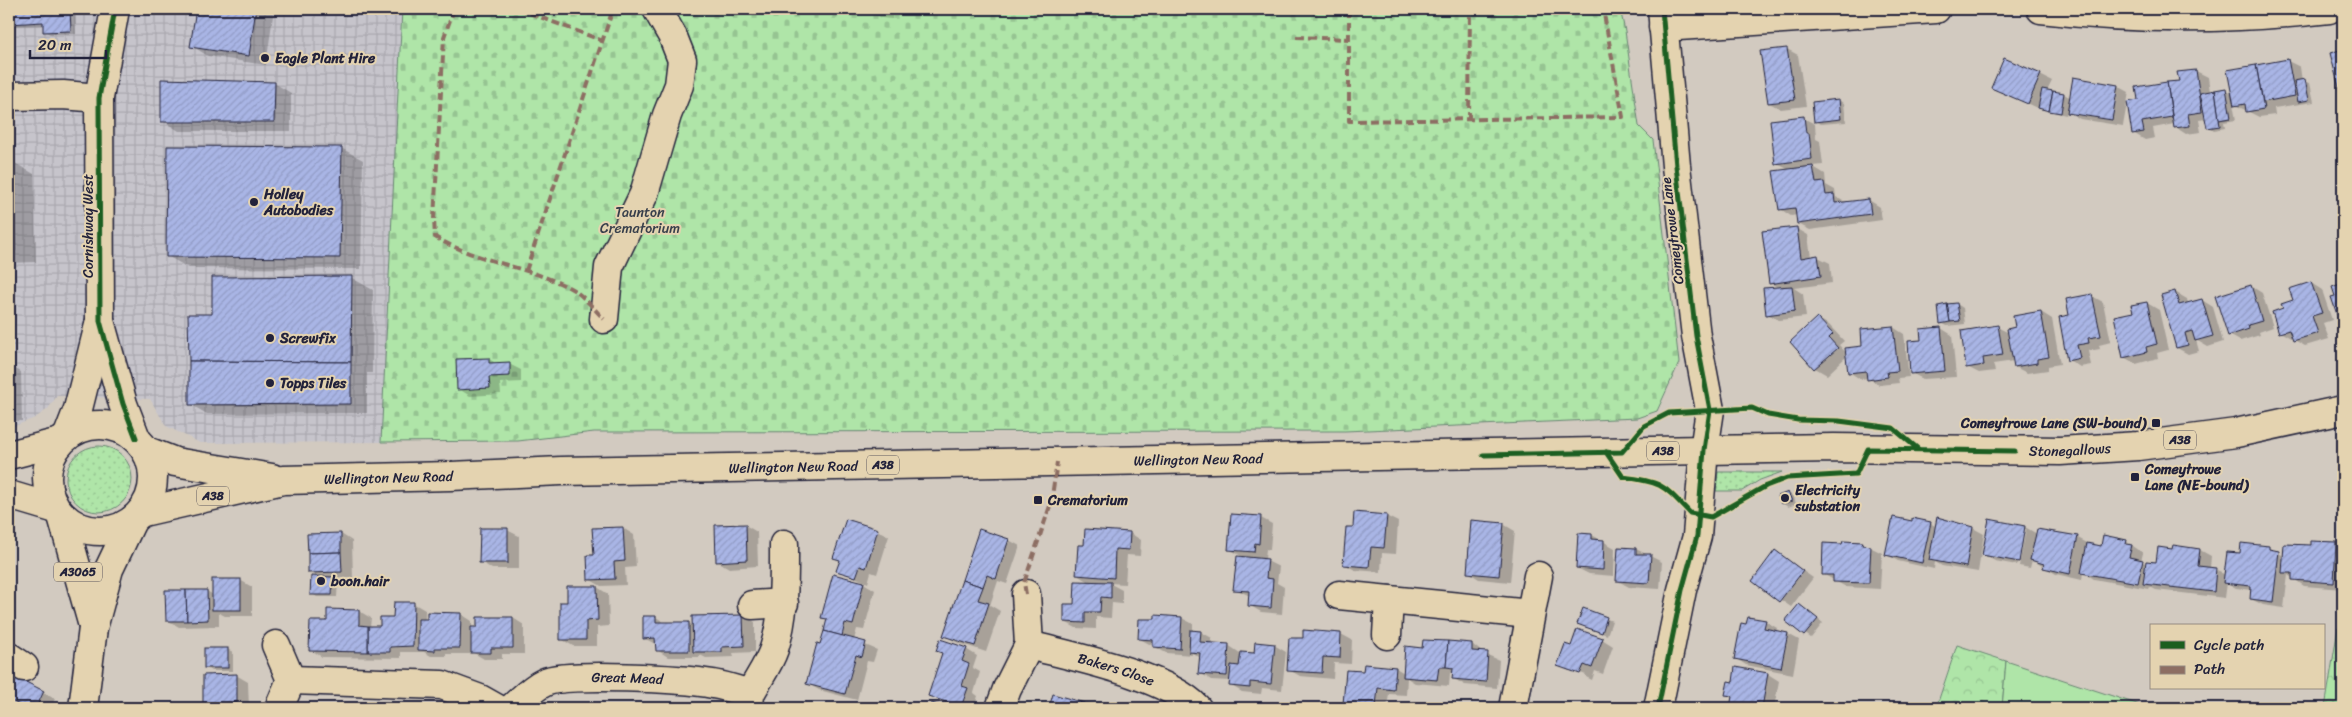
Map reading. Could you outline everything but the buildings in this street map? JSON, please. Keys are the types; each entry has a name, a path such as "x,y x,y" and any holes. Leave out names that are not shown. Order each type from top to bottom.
{"street":[{"name":"Cornishway West","path":"64,439 78,409 100,321 100,98 115,9"},
{"path":"604,319 609,267 644,194 667,115 679,85 682,60 673,36 657,9"},
{"path":"1663,18 1936,9"},
{"path":"2041,9 2190,19 2278,15 2329,9"},
{"name":"Comeytrowe Lane","path":"1658,708 1682,590 1697,536 1704,450 1710,410 1696,336 1676,166 1663,18"},
{"path":"9,96 63,94 100,98"},
{"name":"Cornishway West","path":"100,321 123,404 142,445"},
{"name":"Stonegallows","path":"1704,450 1834,448 2060,451 2138,446 2236,433 2343,410"},
{"name":"A38","path":"9,455 64,439 85,427 103,425 121,429 142,445"},
{"path":"59,512 48,493 47,475 51,458 64,439"},
{"path":"137,517 149,501 154,482 152,463 142,445"},
{"name":"Wellington New Road","path":"142,445 175,462 283,480 561,471 1704,450"},
{"name":"Wellington New Road","path":"137,517 283,480"},
{"name":"A38","path":"9,495 59,512 78,527 95,532 114,530 137,517"},
{"name":"A3065","path":"59,512 93,628"},
{"name":"A3065","path":"83,708 93,628 109,569 137,517"},
{"name":"Great Mead","path":"512,708 546,682 574,678 627,678 712,683 749,701 774,650 784,603 784,544"},
{"path":"1512,708 1538,576"},
{"path":"1000,708 1006,689 1029,645 1026,594"},
{"path":"1339,595 1530,614"},
{"path":"1387,635 1389,600"},
{"path":"752,605 784,603"},
{"path":"276,645 291,680 279,708"},
{"name":"Bakers Close","path":"1029,645 1115,667 1166,688 1197,708"},
{"path":"291,680 442,685 480,698 496,708"}],"shaded area":[{"path":"9,9 402,9 381,442 200,443 166,426 150,399 57,396 48,409 35,418 9,428"}],"green space":[{"name":"Taunton Crematorium","path":"402,9 1620,9 1639,126 1653,140 1679,363 1657,411 1637,418 1345,431 594,432 518,441 381,442"},
{"path":"99,446 112,448 122,456 130,466 132,479 130,492 122,502 112,510 99,512 86,510 76,502 68,492 66,479 68,466 76,456 86,448"},
{"path":"1718,472 1782,472 1760,480 1742,491 1716,491"},
{"path":"2338,628 2343,628 2343,708 2325,708"},
{"path":"1957,645 2006,661 2002,708 1936,708"},
{"path":"2006,661 2149,708 2002,708"}],"marked path":[{"path":"454,9 444,37 434,219 435,237 468,252 537,274 570,288 604,319"},
{"path":"519,9 603,41"},
{"path":"526,271 613,9"},
{"path":"1349,9 1349,121 1623,117 1603,9"},
{"path":"1469,120 1470,9"},
{"path":"1296,37 1349,39"},
{"path":"1026,594 1024,583 1051,503 1057,462"}],"cycle path":[{"path":"115,9 99,98 100,321 123,404 136,438"},
{"path":"1658,708 1682,590 1697,536 1704,450 1710,410 1696,336 1676,166 1662,9"},
{"path":"1483,455 1622,452 1644,426 1669,413 1752,408 1768,415 1798,420 1839,421 1893,428 1918,449"},
{"path":"1606,452 1623,477 1655,483 1674,496 1690,513 1711,517 1766,486 1787,478 1856,474 1868,449 2015,451"}],"place":[{"name":"Eagle Plant Hire","path":"265,58"},
{"name":"Holley Autobodies","path":"254,202"},
{"name":"Screwfix","path":"270,338"},
{"name":"Topps Tiles","path":"270,383"},
{"name":"Comeytrowe Lane (SW-bound)","path":"2156,423"},
{"name":"Comeytrowe Lane (NE-bound)","path":"2135,477"},
{"name":"Electricity substation","path":"1785,498"},
{"name":"Crematorium","path":"1038,500"},
{"name":"boon.hair","path":"321,581"}]}
